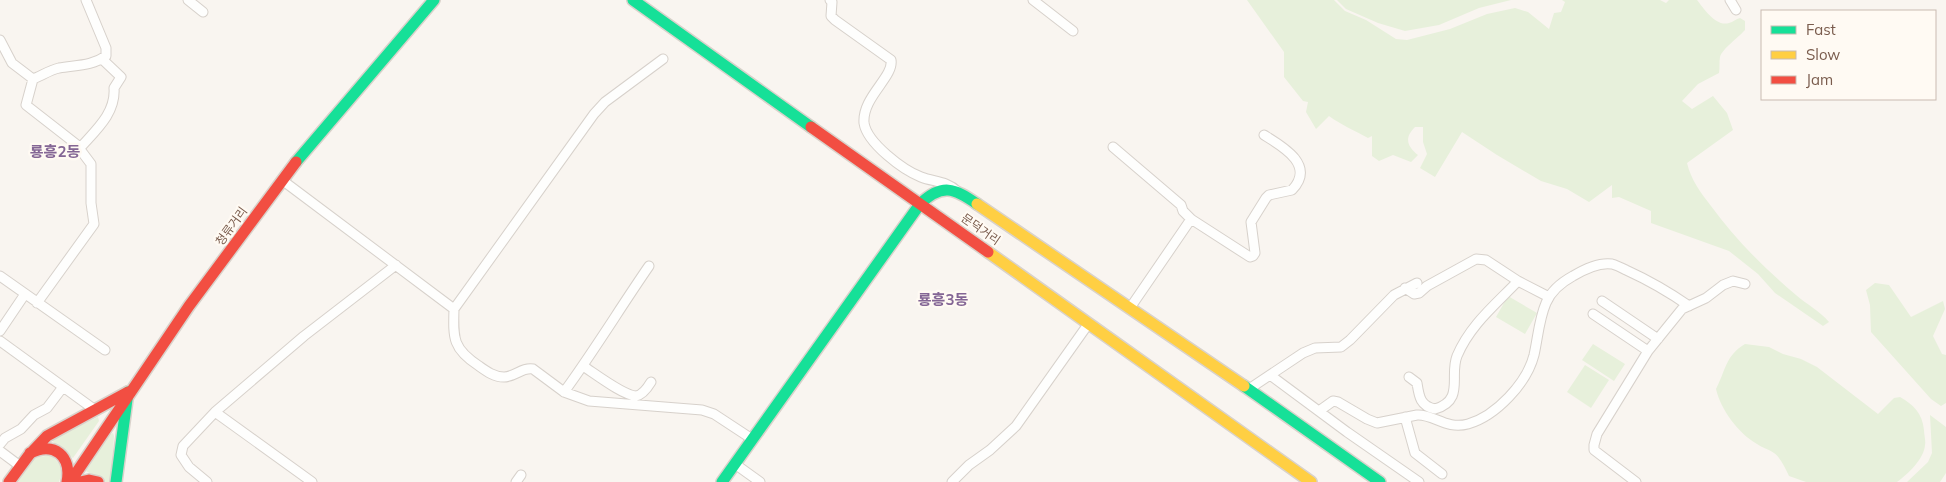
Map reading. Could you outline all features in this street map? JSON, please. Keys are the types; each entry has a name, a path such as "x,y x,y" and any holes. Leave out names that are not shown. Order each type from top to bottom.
{"main road":[{"name":"청류거리","path":"68,482 128,392 282,180 434,0"},
{"name":"문덕거리","path":"633,0 1312,482"},
{"path":"722,482 920,204 931,193 941,189 958,191 1249,389 1380,482"},
{"path":"9,482 29,455 47,436 128,392"},
{"path":"116,482 128,392"},
{"path":"29,455 35,450 43,448 51,448 59,452 68,463 68,482"},
{"path":"80,482 89,480 98,482"}],"street":[{"path":"33,79 57,69 86,66 106,56 106,48 86,0"},
{"path":"188,0 203,12"},
{"path":"1033,0 1073,31"},
{"path":"1730,0 1736,10"},
{"path":"832,1 831,16 891,60 890,69 867,103 865,113 866,128 874,143 919,176 946,182 958,191"},
{"path":"0,40 12,63 33,79"},
{"path":"80,148 112,108 115,98 114,88 122,77 102,59"},
{"path":"663,59 605,102 594,114 454,310 453,334 458,348 466,357 488,373 502,377 512,376 524,369 533,369 564,392 590,401 702,410 714,414 752,440"},
{"path":"33,79 26,105 80,148 91,164 91,203 94,224 37,303"},
{"path":"1113,147 1181,205 1183,212 1191,219 1250,258 1255,253 1251,222 1253,218 1268,195 1292,190 1299,178 1300,168 1291,153 1264,135"},
{"path":"282,180 454,310"},
{"path":"1130,308 1191,219"},
{"path":"1405,288 1414,294 1419,293 1427,286 1476,259 1486,260 1518,281 1549,297"},
{"path":"1319,411 1333,401 1374,423 1423,414 1442,423 1461,425 1474,422 1500,406 1521,382 1531,364 1539,324 1549,297 1563,282 1585,269 1612,264 1647,280 1689,306"},
{"path":"207,482 189,467 181,455 183,446 215,412 304,336 396,265"},
{"path":"564,392 649,266"},
{"path":"0,276 105,350"},
{"path":"1409,377 1417,383 1419,398 1423,404 1435,409 1447,403 1455,386 1456,358 1476,323 1518,281"},
{"path":"1636,482 1594,450 1597,434 1648,351 1682,309 1733,281 1745,284"},
{"path":"1249,389 1303,353 1315,348 1341,347 1394,295 1417,283"},
{"path":"0,331 25,294"},
{"path":"1602,301 1658,338"},
{"path":"1592,314 1648,351"},
{"path":"952,482 969,465 990,450 1016,426 1089,323"},
{"path":"0,341 95,410"},
{"path":"583,366 626,393 636,396 641,394 651,382"},
{"path":"1270,375 1419,482"},
{"path":"0,444 5,438 21,429 34,415 47,408 63,387"},
{"path":"215,412 312,482"},
{"path":"1405,417 1416,453 1442,474"},
{"path":"0,451 20,466"},
{"path":"735,464 760,482"}],"green space":[{"path":"1247,0 1334,0 1345,11 1366,20 1396,39 1407,40 1450,29 1487,14 1515,8 1528,12 1549,29 1554,13 1561,12 1565,2 1562,0 1660,0 1666,3 1669,0 1697,0 1715,20 1724,24 1740,18 1745,21 1745,30 1721,54 1719,73 1698,84 1682,101 1692,109 1713,96 1727,113 1733,130 1687,163 1694,181 1704,196 1740,242 1773,274 1829,322 1823,326 1775,293 1758,274 1729,251 1651,223 1651,211 1619,197 1612,198 1612,185 1589,202 1567,189 1541,181 1462,132 1435,177 1420,168 1427,154 1423,142 1423,127 1415,127 1409,135 1409,145 1418,155 1411,162 1393,155 1379,161 1372,156 1372,136 1368,138 1329,116 1316,129 1306,112 1308,102 1303,101 1284,77 1284,52"},
{"path":"1337,0 1511,0 1479,8 1439,25 1405,31 1378,23 1346,9"},
{"path":"1875,283 1889,285 1911,317 1943,301 1945,309 1933,336 1942,354 1946,355 1946,403 1941,406 1931,399 1871,332 1870,305 1866,290"},
{"path":"1508,296 1537,313 1525,334 1496,317"},
{"path":"1593,344 1625,364 1614,381 1582,360"},
{"path":"1745,344 1769,347 1817,367 1878,414 1894,398 1900,397 1905,400 1916,410 1923,424 1925,443 1919,461 1897,482 1806,482 1789,476 1783,463 1776,455 1743,434 1726,413 1718,397 1716,389 1727,364 1733,353"},
{"path":"1585,365 1609,380 1591,408 1567,392"},
{"path":"1930,415 1946,427 1946,473 1940,482 1907,482 1928,462 1932,453"},
{"path":"98,417 99,421 73,458 55,445 52,439"},
{"path":"113,433 111,482 105,482 86,471 109,435"},
{"path":"51,455 63,468 59,482 16,482 34,458"}],"traffic: fast":[{"path":"296,162 434,0"},
{"path":"633,0 811,127"},
{"path":"722,482 920,204 935,193 948,190 955,191 977,204"},
{"path":"1244,386 1380,482"},
{"path":"116,482 128,392"}],"traffic: slow":[{"path":"977,204 1244,386"},
{"path":"988,252 1311,482"}],"traffic: jam":[{"path":"811,127 988,252"},
{"path":"70,482 189,306 296,162"},
{"path":"9,482 29,455 47,436 128,392"},
{"path":"30,453 47,449 59,453 67,465 67,482"},
{"path":"80,482 89,480 98,482"}],"district":[{"name":"룡흥2동","path":"55,151"},
{"name":"룡흥3동","path":"943,299"}]}
